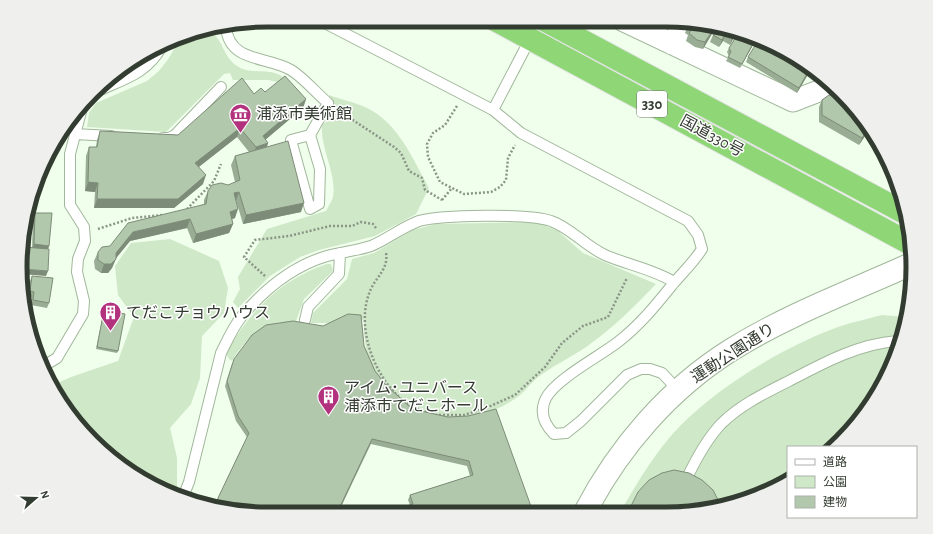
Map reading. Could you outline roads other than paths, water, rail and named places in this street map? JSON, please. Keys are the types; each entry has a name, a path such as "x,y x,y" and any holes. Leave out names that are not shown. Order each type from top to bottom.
{"highway":[{"name":"国道330号","path":"508,27 904,241"},
{"name":"国道330号","path":"557,27 899,210"}],"street":[{"path":"637,27 793,101 826,88"},
{"path":"672,44 682,28"},
{"path":"881,200 897,201"},
{"name":"運動公園通り","path":"588,507 613,464 637,433 678,390 708,365 754,336 781,322 901,268"}],"lane":[{"path":"332,27 493,110 521,133 688,221 698,235 702,249 692,265 674,282 644,320 618,342 561,382 546,397 542,410 545,425 554,434 566,433 581,421 627,375 641,369 650,369 662,373 678,390"},
{"path":"227,31 238,51 256,60 277,63 292,71 328,103 310,135 320,169 319,204 310,209 291,140 310,135"},
{"path":"493,110 530,39"},
{"path":"113,84 145,68 157,54"},
{"path":"153,138 169,138 175,135 221,87"},
{"path":"47,364 57,358 83,314 84,302 78,272 78,259 85,241 84,227 70,205 70,154 80,118"},
{"path":"76,134 122,136"},
{"path":"185,492 189,482 220,353 241,317 274,284 287,274 307,264 340,253 371,246 407,226 420,221 443,217 531,216 551,221 566,228 587,246 605,255 662,275 674,282"},
{"path":"305,320 308,307 339,274 340,253"},
{"path":"687,478 707,441 735,411 754,399 842,355 866,346 894,342"}],"place":[{"name":"浦添市美術館","path":"241,134"},
{"name":"てだこチョウハウス","path":"110,332"},
{"name":"アイム･ユニバース 浦添市てだこホール","path":"328,416"}]}
